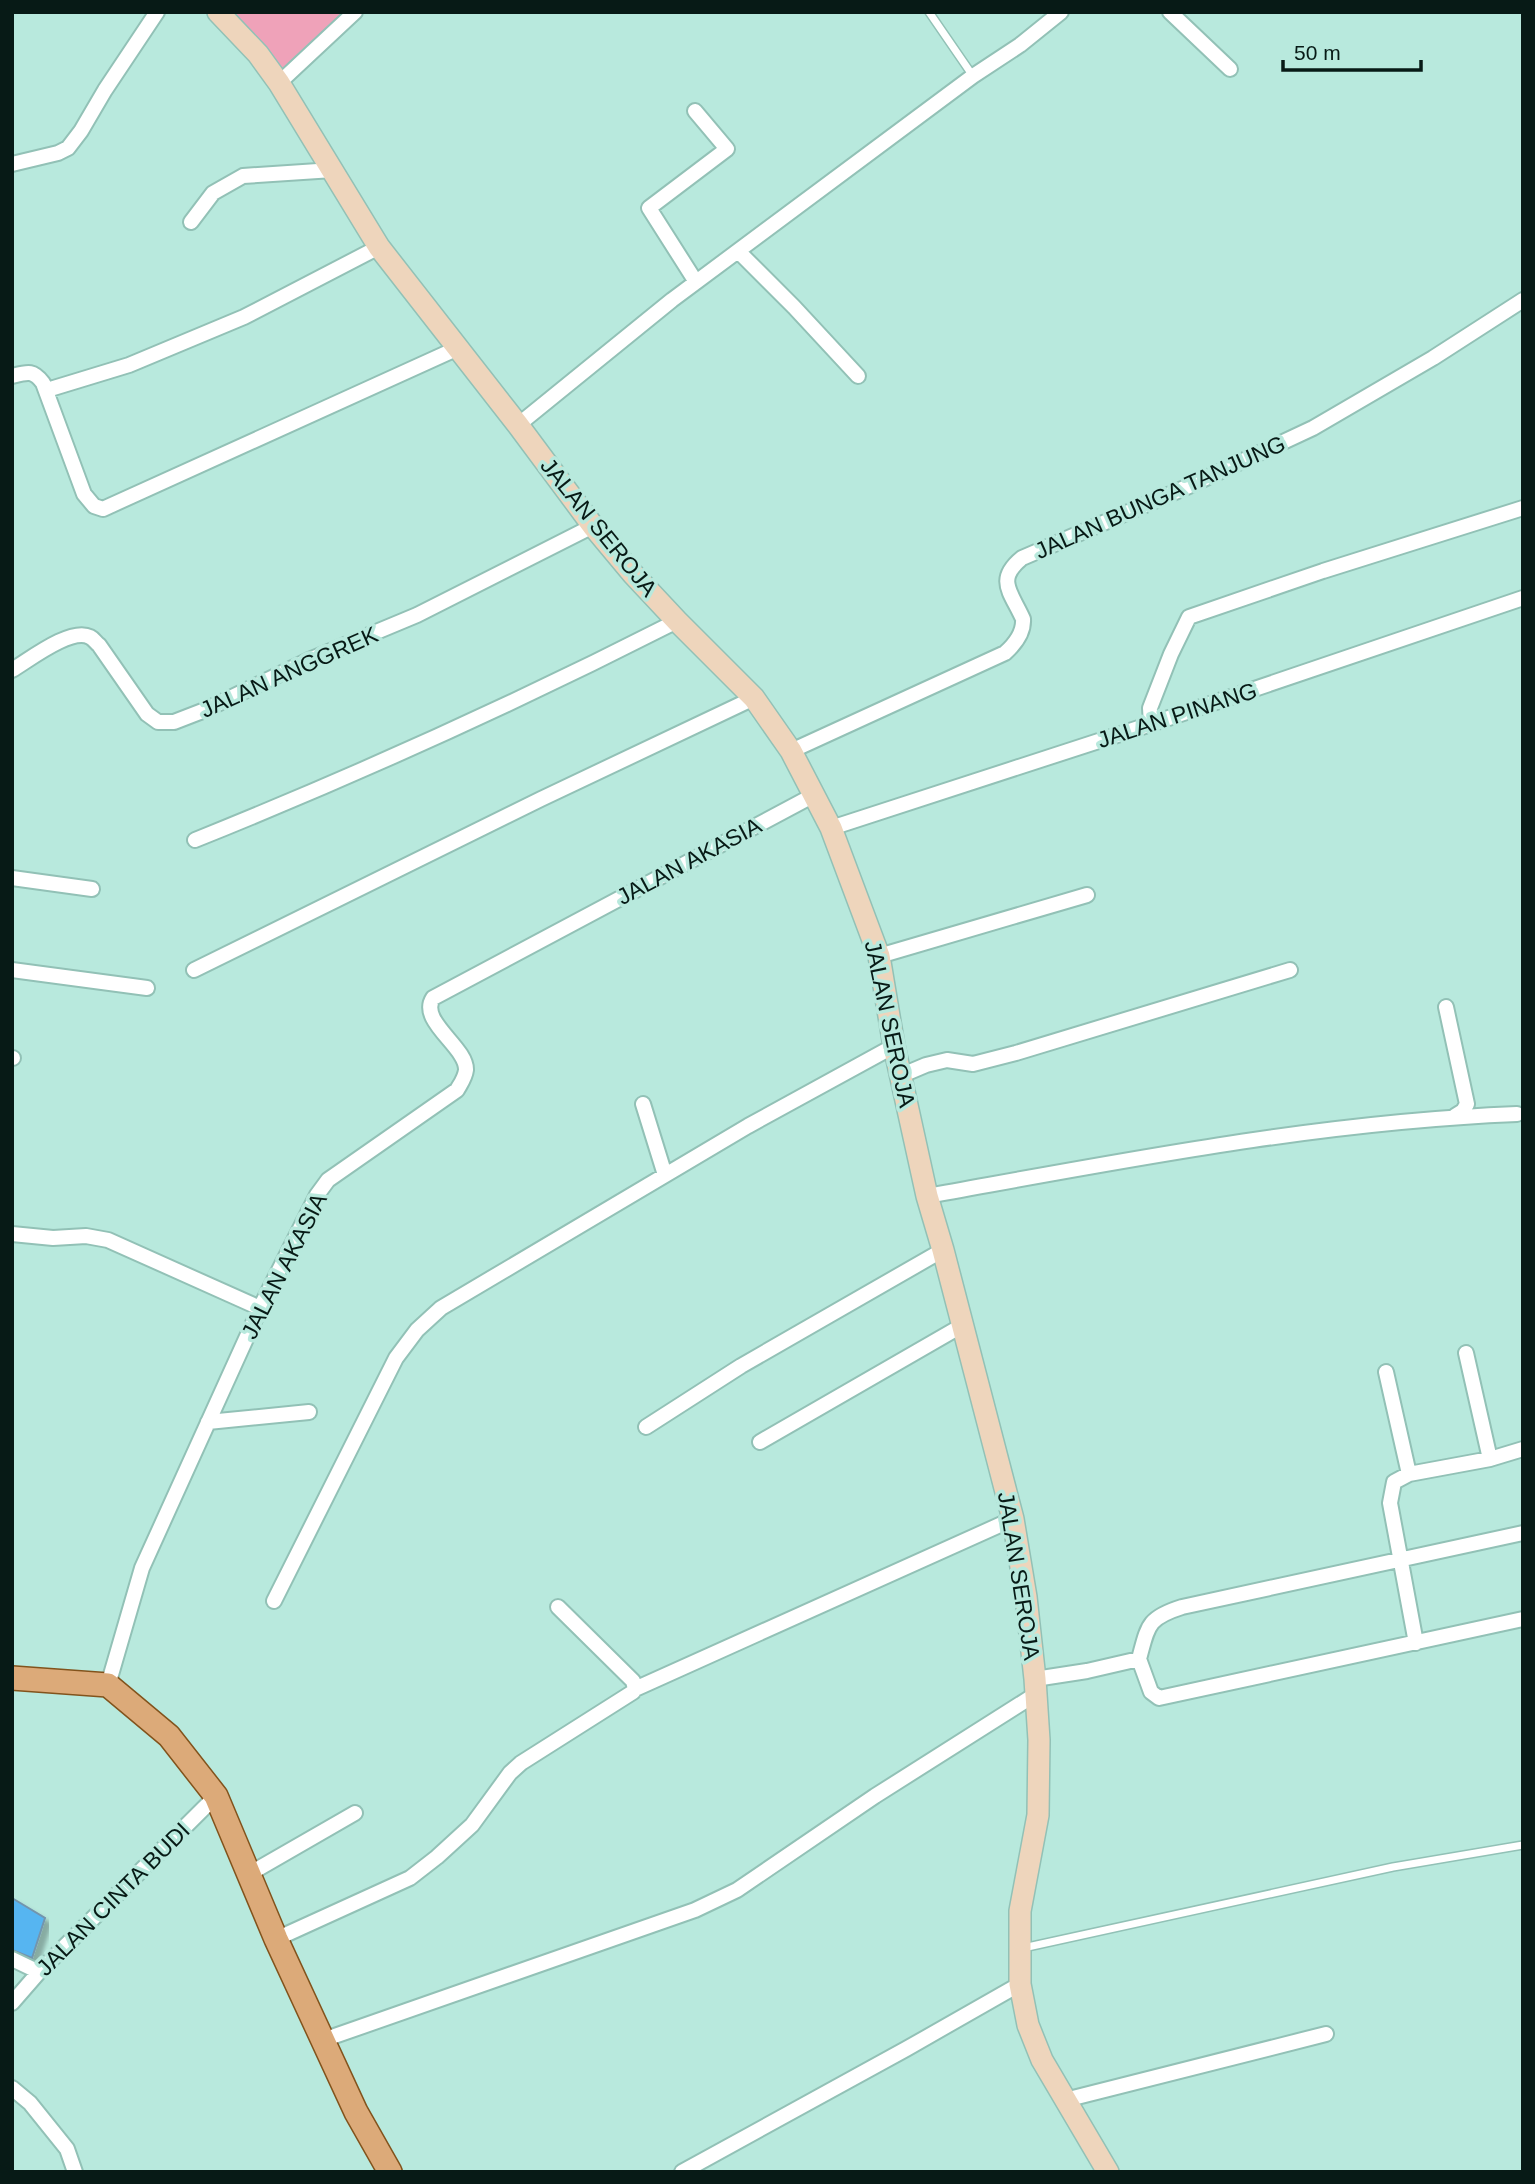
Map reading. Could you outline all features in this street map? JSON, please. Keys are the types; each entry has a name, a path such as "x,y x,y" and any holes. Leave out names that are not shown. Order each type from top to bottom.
{"main road":[{"path":"12,1678 108,1685 169,1736 216,1796 276,1939 356,2112 390,2172"}],"street":[{"path":"12,164 68,148 157,12"},
{"name":"JALAN SEROJA","path":"218,12 258,54 279,83 379,247 593,526 677,621 754,698 791,751 831,828 879,956 894,1046 927,1196 1013,1519 1026,1597 1039,1740 1038,1815 1020,1911 1020,1984 1028,2025 1042,2060 1108,2172"},
{"path":"279,83 355,12"},
{"path":"518,425 696,282 974,76 1020,45 1061,12"},
{"path":"1170,12 1230,69"},
{"path":"695,111 727,149 649,208 696,282"},
{"path":"191,222 213,193 243,176 333,170"},
{"path":"47,390 129,365 244,317 379,247"},
{"path":"738,251 858,376"},
{"name":"JALAN BUNGA TANJUNG","path":"791,751 1005,653 1013,646 1023,625 1023,619 1006,580 1011,567 1022,558 1189,486 1313,428 1433,358 1523,300"},
{"path":"12,376 27,372 36,374 47,390 84,495 94,506 103,509 458,348"},
{"path":"1151,724 1150,708 1189,617 1323,571 1523,508"},
{"name":"JALAN ANGGREK","path":"12,670 57,642 75,635 89,636 99,645 147,714 158,722 174,722 309,660 417,615 593,526"},
{"name":"JALAN PINANG","path":"831,828 1151,724 1523,598"},
{"path":"195,840 461,726 562,680 677,621"},
{"path":"194,970 541,799 754,698"},
{"name":"JALAN AKASIA","path":"108,1685 142,1568 260,1308 317,1195 328,1181 457,1090 464,1079 465,1062 431,1015 430,1003 433,998 814,795"},
{"path":"12,878 92,889"},
{"path":"879,956 1087,895"},
{"path":"12,970 147,988"},
{"path":"900,1076 947,1060 973,1064 1016,1054 1290,970"},
{"path":"1446,1007 1467,1104 1466,1108 1455,1116"},
{"path":"274,1601 396,1358 417,1330 441,1308 748,1126 894,1046"},
{"path":"643,1104 665,1175"},
{"path":"927,1196 1295,1133 1455,1116 1517,1114"},
{"path":"12,1234 53,1238 86,1236 108,1240 260,1308"},
{"path":"646,1427 741,1366 943,1250"},
{"path":"760,1442 962,1325"},
{"path":"1466,1353 1490,1459"},
{"path":"1386,1372 1409,1474"},
{"path":"208,1422 309,1412"},
{"path":"1416,1643 1390,1503 1394,1482 1409,1474 1523,1450"},
{"path":"276,1939 410,1878 438,1857 472,1825 510,1773 521,1763 635,1689 1013,1519"},
{"path":"1523,1532 1162,1613 1150,1625 1139,1659 1151,1692 1159,1698 1523,1619"},
{"path":"558,1607 634,1681 635,1689"},
{"path":"323,2040 706,1905 737,1890 1036,1686 1139,1659"},
{"name":"JALAN CINTA BUDI","path":"12,2003 38,1972 216,1796"},
{"path":"249,1874 355,1813"},
{"path":"12,1959 38,1972"},
{"path":"681,2172 1020,1984"},
{"path":"1065,2100 1326,2034"},
{"path":"12,2088 30,2103 66,2149 75,2172"}],"lane":[{"path":"929,12 974,76"},
{"path":"1020,1949 1393,1867 1523,1845"}],"shaded area":[{"path":"224,12 347,12 279,75"}],"building":[{"path":"12,1898 45,1918 32,1958 12,1950"}]}
